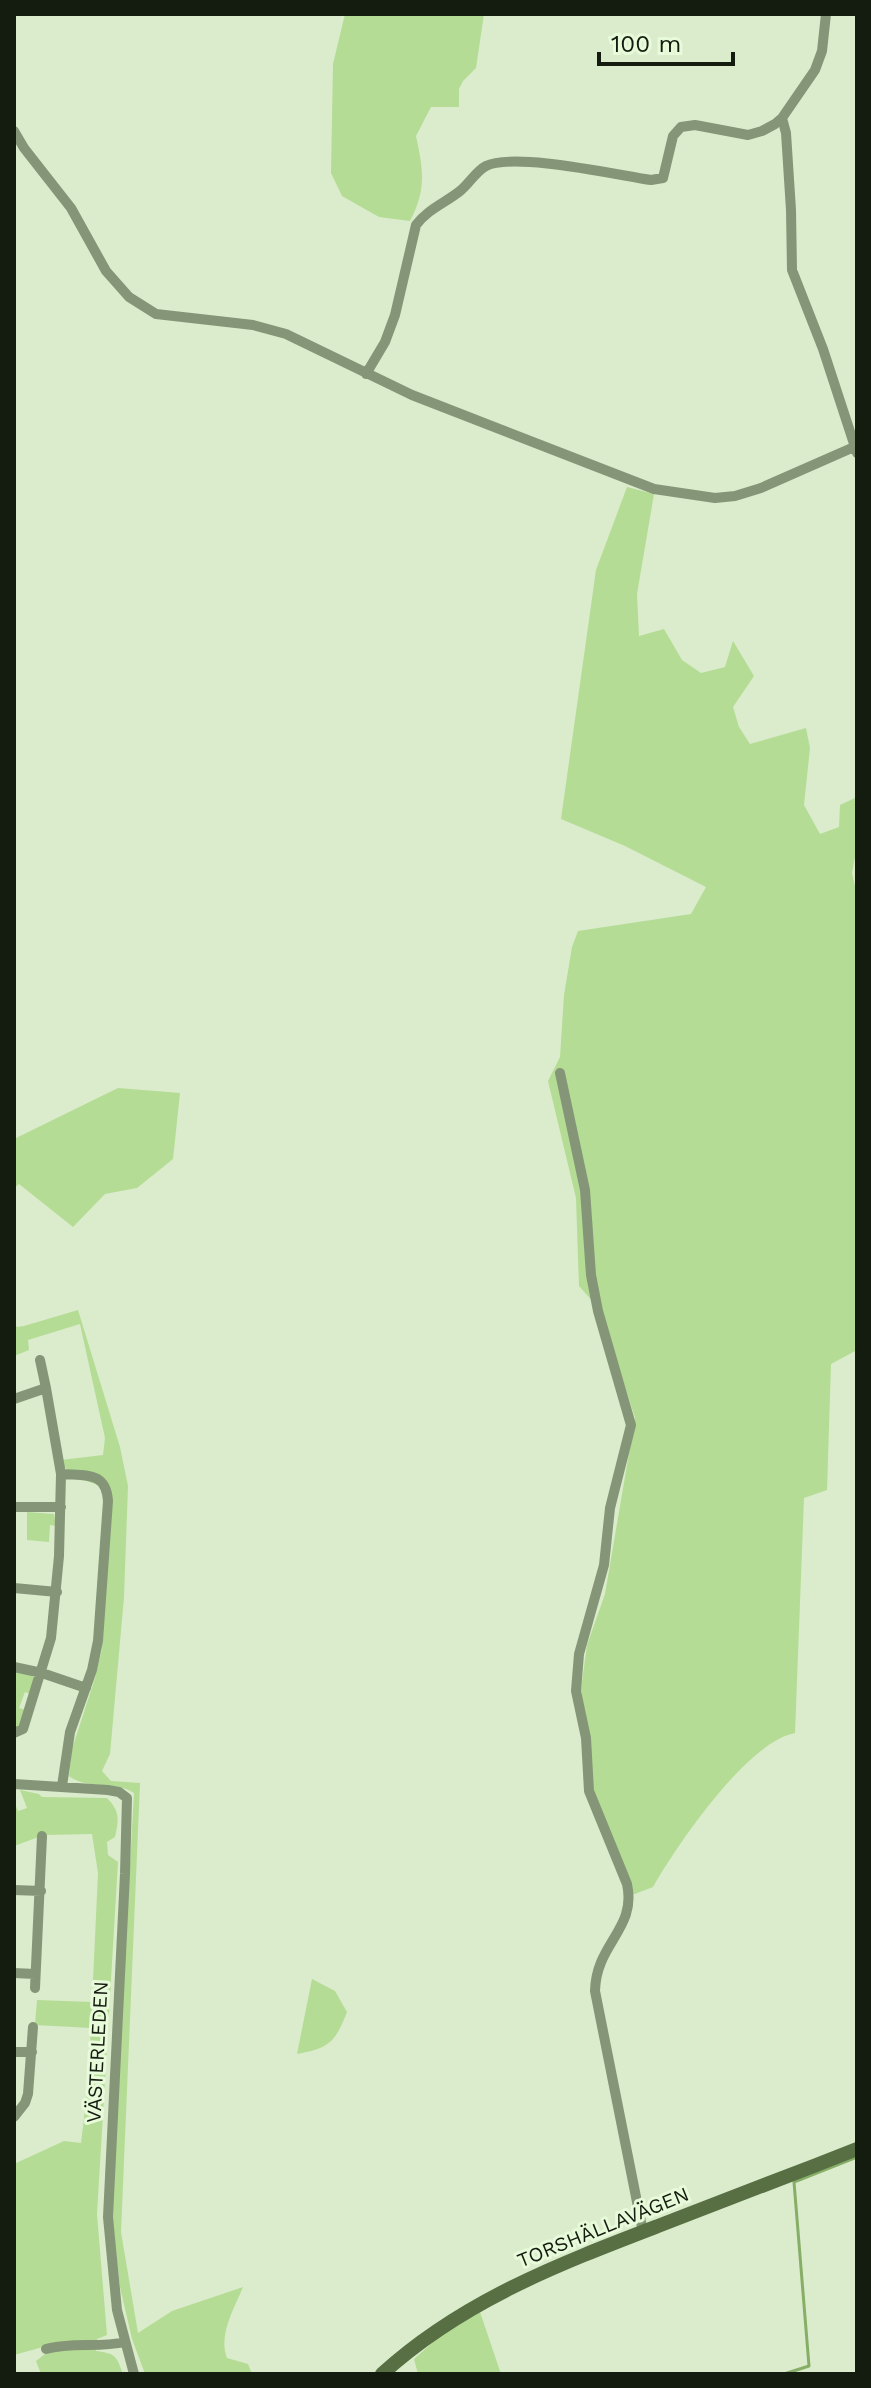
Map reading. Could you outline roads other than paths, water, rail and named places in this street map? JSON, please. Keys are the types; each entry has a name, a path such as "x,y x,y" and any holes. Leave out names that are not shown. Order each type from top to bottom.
{"main road":[{"name":"TORSHÄLLAVÄGEN","path":"382,2374 434,2332 493,2296 565,2262 857,2149"}],"street":[{"path":"366,374 385,342 395,315 416,225 425,214 469,183 480,169 497,162 521,162 658,180 666,174 673,136 681,127 695,125 755,134 782,118 819,61 826,14"},
{"path":"14,131 71,208 106,271 138,305 167,317 265,327 366,374 630,481 715,498 761,488 856,450 823,349 792,270 786,133 782,118"},
{"path":"560,1073 585,1190 591,1275 598,1311 631,1425 610,1508 604,1565 579,1654 576,1691 586,1738 589,1791 627,1884 630,1900 627,1915 600,1960 595,1991 643,2232"},
{"path":"14,1733 23,1729 42,1673 51,1638 57,1592 61,1474 40,1360"},
{"path":"14,1399 46,1388"},
{"path":"14,1784 62,1786 70,1732 96,1656 107,1491 101,1480 61,1474"},
{"path":"14,1507 61,1507"},
{"path":"14,1588 57,1592"},
{"path":"14,1667 86,1688"},
{"name":"VÄSTERLEDEN","path":"62,1786 119,1792 127,1798 108,2217 111,2272 134,2374"},
{"path":"35,1988 42,1836"},
{"path":"14,1890 41,1891"},
{"path":"14,1973 35,1974"},
{"path":"14,2117 28,2094 33,2027"},
{"path":"14,2052 32,2052"},
{"path":"46,2349 125,2342"}],"waterway":[{"path":"784,2374 809,2366 794,2182 857,2157"}]}
